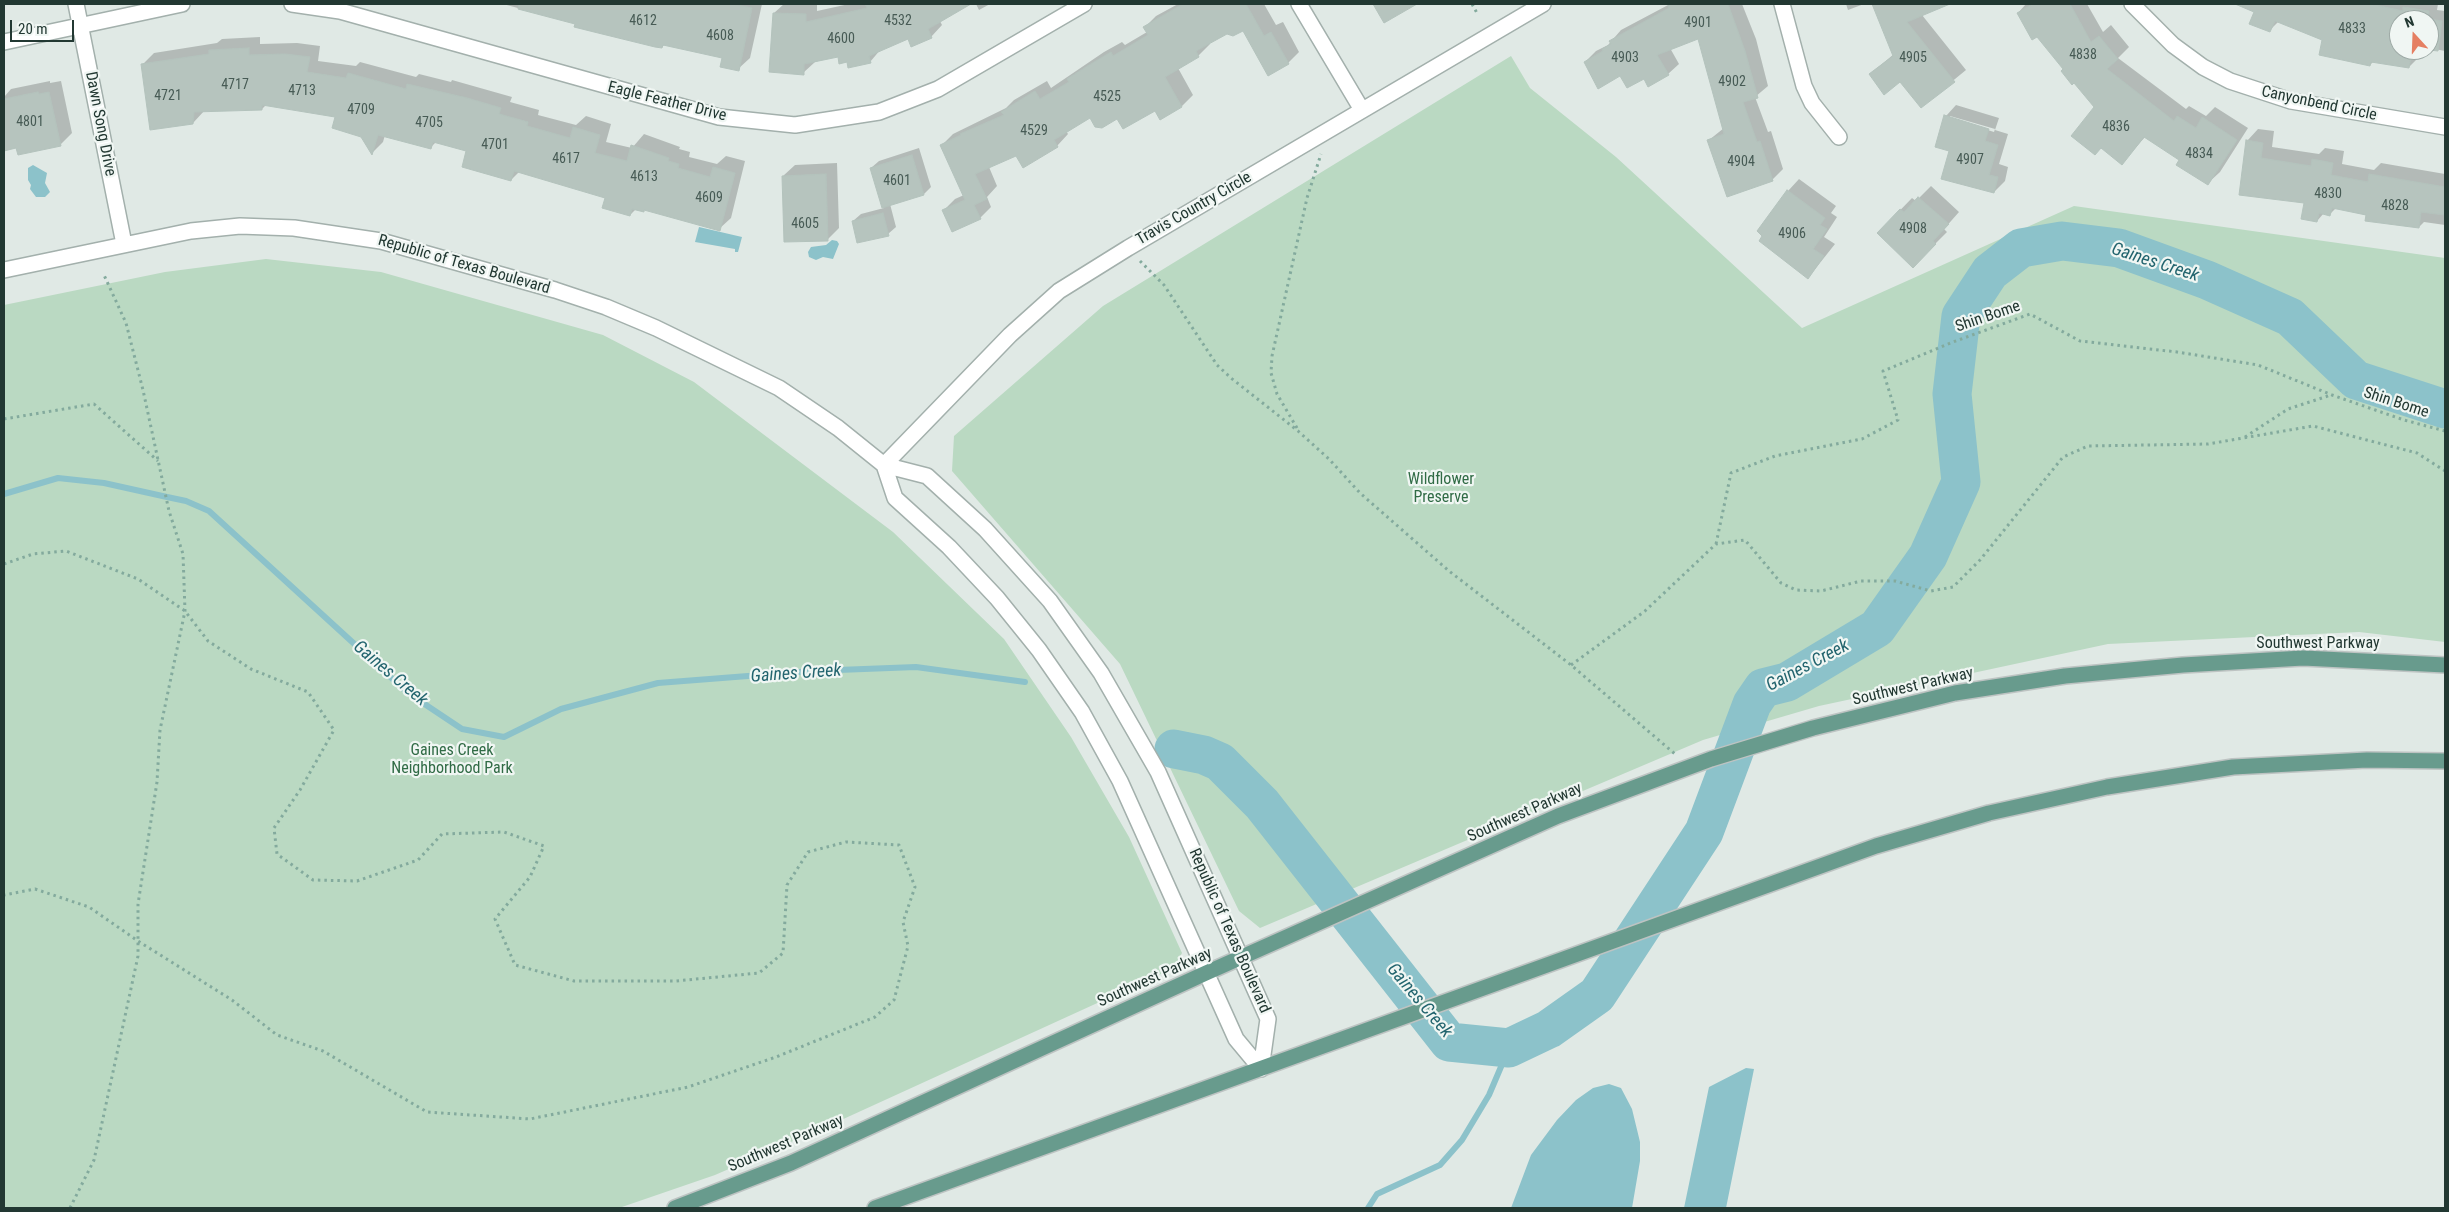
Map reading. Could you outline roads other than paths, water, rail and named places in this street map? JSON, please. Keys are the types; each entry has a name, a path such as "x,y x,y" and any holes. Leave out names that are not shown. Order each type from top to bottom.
{"main road":[{"name":"Southwest Parkway","path":"675,1208 791,1163 1206,973 1558,816 1711,759 1813,728 1955,693 2065,676 2183,665 2303,658 2445,665"},
{"path":"876,1208 1886,843 1989,813 2107,787 2233,767 2367,760 2445,761"}],"street":[{"name":"Dawn Song Drive","path":"76,4 124,244"},
{"path":"4,42 182,4"},
{"name":"Eagle Feather Drive","path":"292,4 340,11 719,117 795,125 879,112 938,89 1084,4"},
{"path":"1299,4 1362,110"},
{"name":"Travis Country Circle","path":"884,465 1010,335 1052,297 1128,248 1543,4"},
{"path":"1782,4 1804,86 1816,109 1839,137"},
{"name":"Canyonbend Circle","path":"2132,4 2173,45 2202,67 2230,81 2291,101 2445,127"},
{"name":"Republic of Texas Boulevard","path":"4,270 124,244 191,231 220,228 294,228 381,241 554,290 606,307 656,328 778,388 838,428 884,465 927,476 985,529 1050,601 1101,673 1158,772 1268,1019 1260,1069"},
{"path":"884,465 895,498 949,547 997,598 1039,650 1082,712 1120,781 1236,1039 1260,1069"}],"water":[{"path":"33,165 47,173 45,183 50,192 45,197 36,197 30,189 28,168"},
{"path":"699,227 742,237 738,252 735,252 735,249 695,242"},
{"path":"832,240 837,241 839,244 833,259 823,257 816,260 809,257 808,252 811,247 826,245"},
{"path":"1746,1068 1754,1069 1726,1208 1684,1208 1709,1087"},
{"path":"1609,1084 1621,1088 1632,1109 1640,1142 1640,1161 1632,1208 1511,1208 1531,1155 1557,1120 1576,1100 1593,1088"}],"waterway":[{"name":"Gaines Creek","path":"1174,749 1204,755 1220,762 1262,804 1449,1042 1509,1048 1549,1029 1597,995 1704,832 1752,704 1763,688 1787,682 1877,628 1928,556 1961,482 1952,394 1961,316 1990,272 2021,248 2062,241 2119,248 2207,280 2290,317 2356,380 2445,409"},
{"name":"Gaines Creek","path":"4,494 58,478 104,483 186,501 209,511 408,693 462,729 504,737 561,709 658,683 812,671 916,667 1025,682"},
{"path":"1368,1208 1377,1194 1440,1165 1462,1140 1489,1095 1509,1048"}],"park label":[{"name":"Wildflower Preserve","path":"1441,489"},
{"name":"Gaines Creek Neighborhood Park","path":"452,760"}]}
